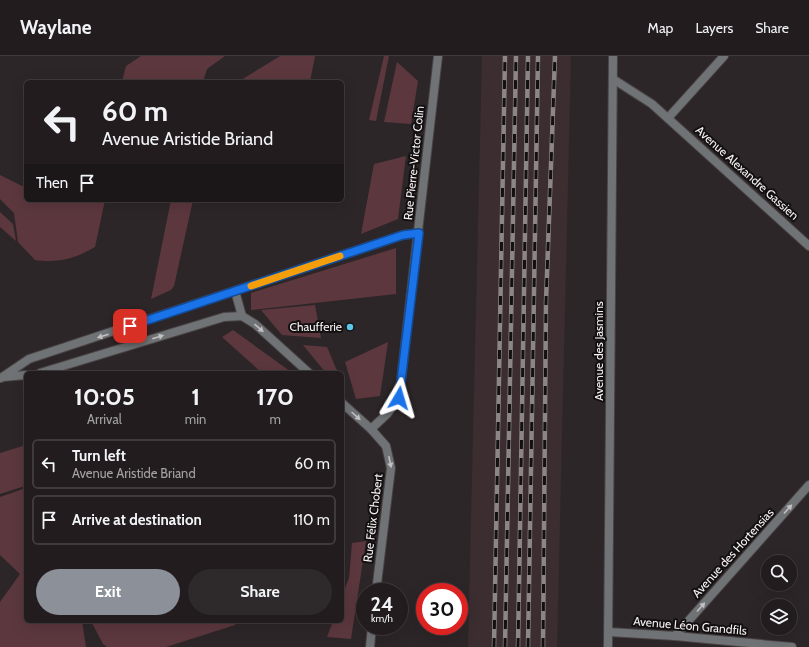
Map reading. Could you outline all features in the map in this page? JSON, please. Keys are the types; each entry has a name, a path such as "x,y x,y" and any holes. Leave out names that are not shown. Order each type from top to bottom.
{"street":[{"name":"Rue Pierre-Victor Colin","path":"371,429 387,414 399,398 438,56"},
{"name":"Avenue des Jasmins","path":"608,647 613,56"},
{"path":"668,118 724,56"},
{"name":"Avenue Alexandre Gassien","path":"613,79 652,104 809,246"},
{"path":"1,378 30,359 403,235 419,233"},
{"path":"235,292 242,316"},
{"path":"47,371 224,317 242,316 255,324 307,371"},
{"path":"1,378 24,375"},
{"name":"Rue Félix Chobert","path":"344,405 371,429 386,446 391,468 377,583"},
{"name":"Avenue des Hortensias","path":"675,636 809,485"},
{"name":"Avenue Léon Grandfils","path":"609,632 675,636 792,647"},
{"path":"370,647 371,635"}],"shaded area":[{"path":"141,56 225,56 207,69 204,80 122,80 126,66"},
{"path":"280,56 315,56 310,80 241,80"},
{"path":"384,56 389,56 376,121 369,120"},
{"path":"482,56 571,56 557,647 468,647"},
{"path":"397,62 418,81 411,124 384,122"},
{"path":"406,156 398,219 361,234 374,164"},
{"path":"0,175 24,187 24,202 105,202 95,247 80,255 66,259 52,261 35,260 18,242 14,213 0,199"},
{"path":"171,202 193,202 174,286 171,290 151,299"},
{"path":"0,212 13,224 16,241 0,227"},
{"path":"396,248 396,294 251,310 251,293"},
{"path":"315,305 321,338 282,335 261,310"},
{"path":"233,330 289,371 260,371 222,337"},
{"path":"388,342 380,396 356,399 345,362"},
{"path":"303,345 327,347 337,371 324,371"},
{"path":"24,446 24,486 0,494 0,453"},
{"path":"23,489 24,492 24,623 82,623 86,647 0,647 0,602 20,574 0,555 0,497"},
{"path":"366,541 360,583 356,583 356,606 351,639 327,637 332,623 344,623 344,591 349,578 352,543"},
{"path":"92,623 235,623 235,625 166,647 107,647 103,644"}],"railway":[{"path":"494,647 505,56"},
{"path":"505,647 516,56"},
{"path":"518,647 528,56"},
{"path":"528,647 538,56"},
{"path":"543,647 546,302 555,56"}],"slow traffic":[{"path":"251,286 340,256"}],"place":[{"name":"Chaufferie","path":"350,327"}],"route":[{"path":"130,326 403,235 419,233 399,398"}]}
